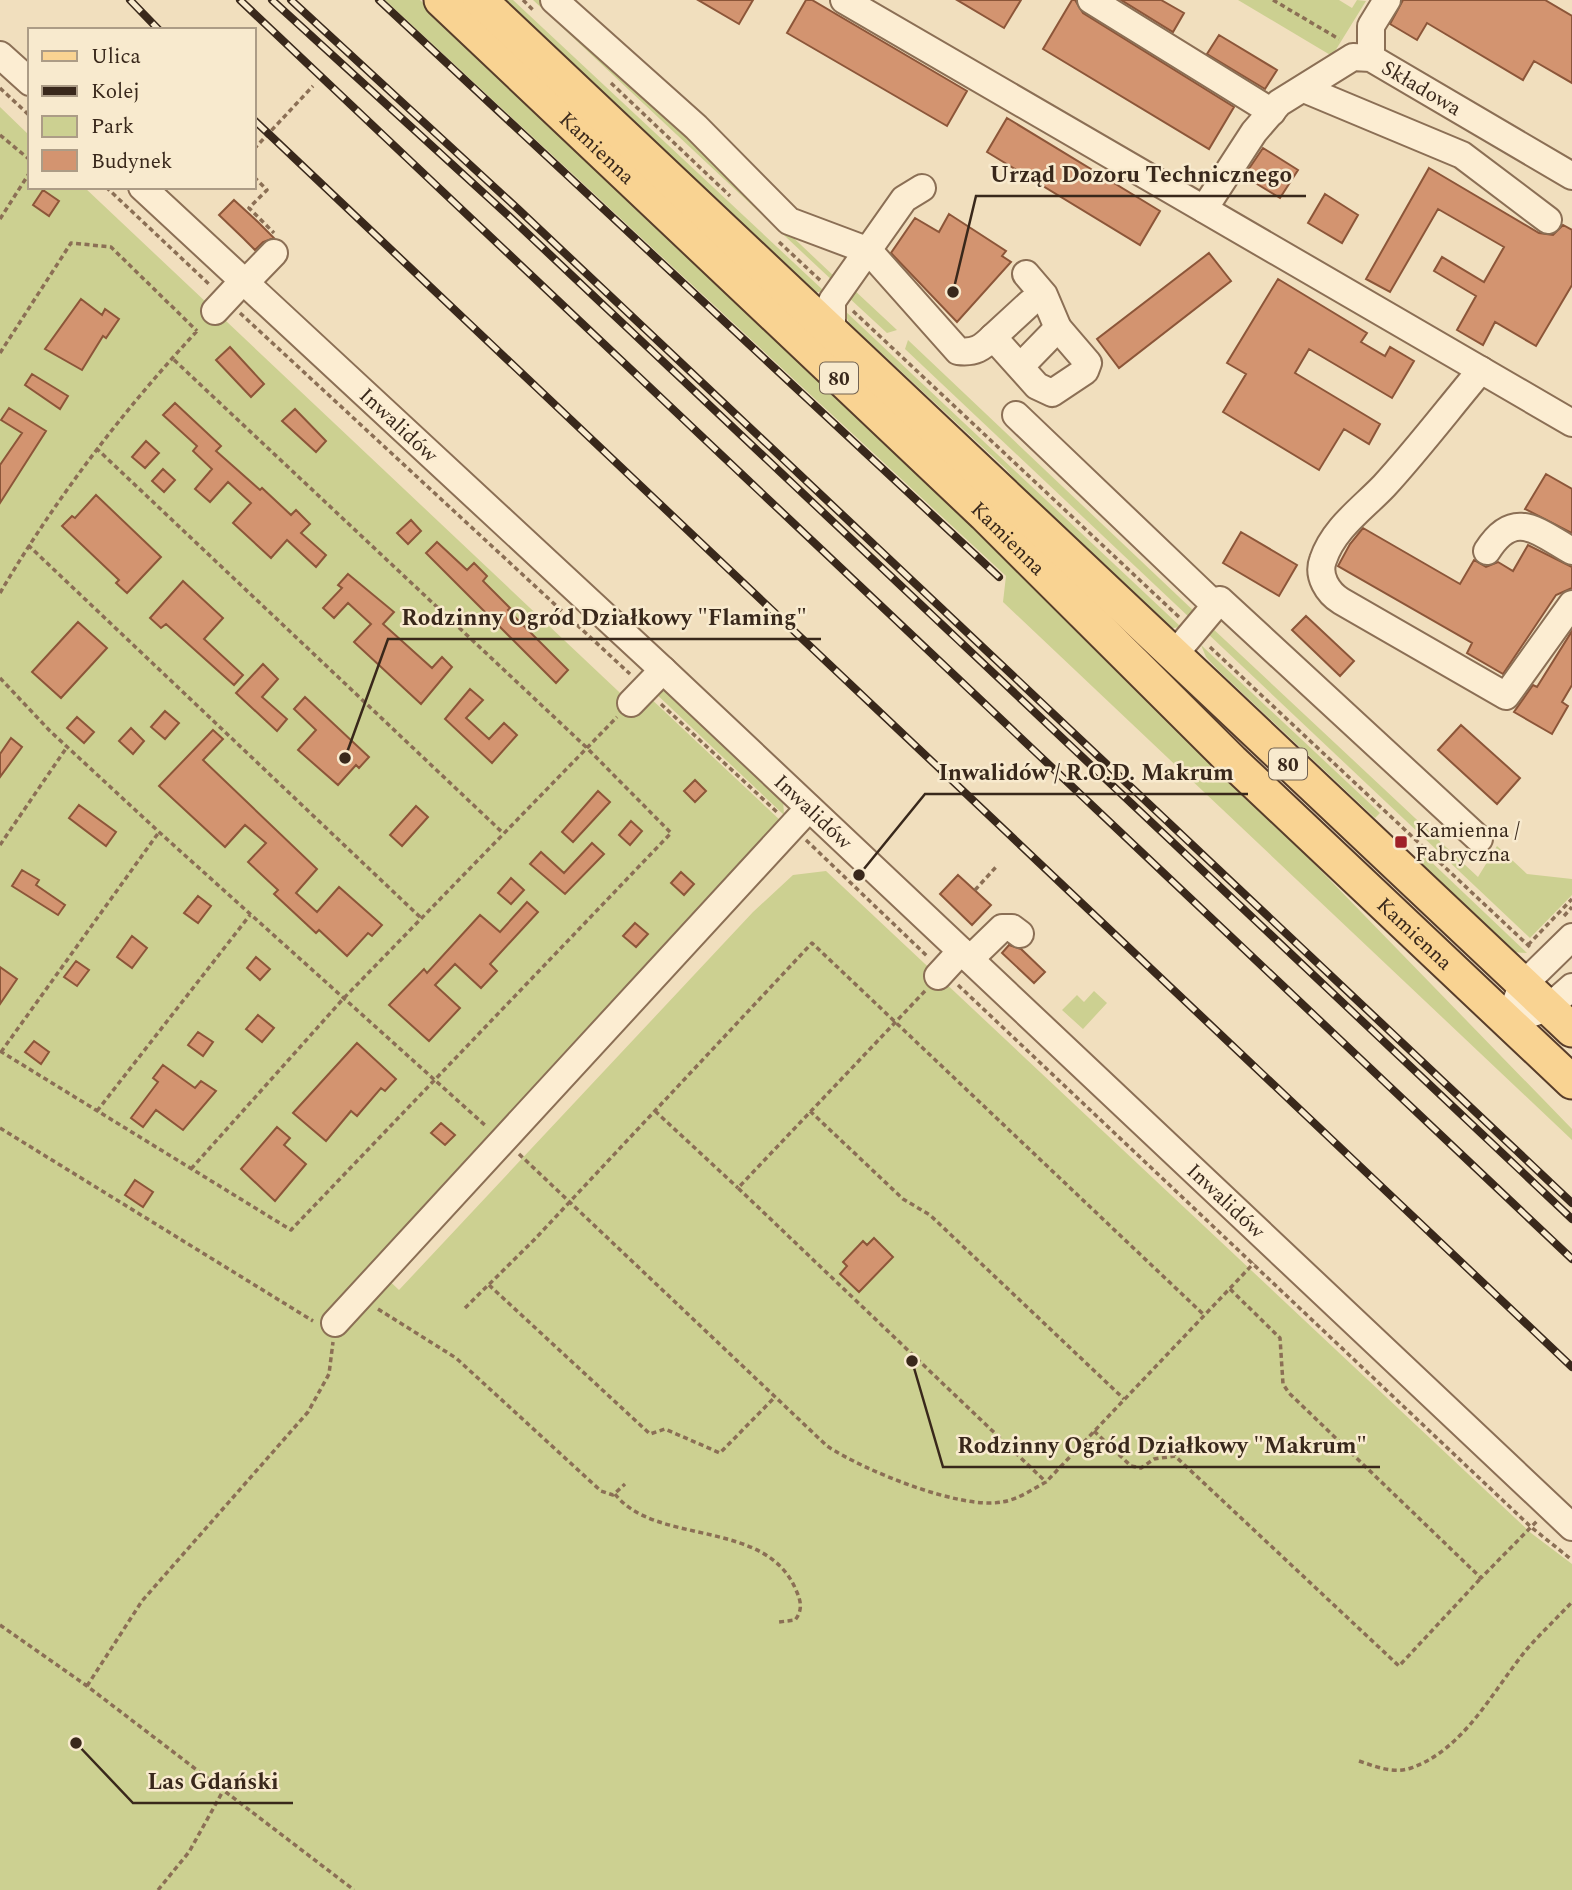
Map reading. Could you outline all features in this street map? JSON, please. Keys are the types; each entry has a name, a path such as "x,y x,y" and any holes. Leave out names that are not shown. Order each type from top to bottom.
{"main road":[{"name":"Kamienna","path":"440,0 985,515 1232,761 1572,1082"},
{"name":"Kamienna","path":"480,0 823,301 832,334 1184,644 1522,986 1560,998 1572,1030"}],"street":[{"path":"844,0 1572,423"},
{"path":"1091,0 1272,112"},
{"path":"1204,209 1254,132 1279,103 1353,57 1371,58 1371,26 1387,0"},
{"path":"548,10 695,127 789,221 869,251 958,351 970,353 981,349 1030,303"},
{"path":"0,55 28,80"},
{"name":"Składowa","path":"1371,58 1572,176"},
{"path":"1304,89 1462,155 1548,220"},
{"path":"823,301 869,251 904,199 922,188"},
{"name":"Inwalidów","path":"144,189 232,294 646,687 965,955 1572,1527"},
{"path":"232,294 274,253"},
{"path":"993,337 1037,386 1052,393 1085,371 1088,363 1058,328 1044,295 1026,274"},
{"path":"1021,366 1058,328"},
{"path":"1481,370 1384,486 1339,531 1323,559 1321,568 1325,584 1341,601 1506,696 1572,604"},
{"path":"1016,415 1216,606"},
{"path":"1487,551 1498,533 1510,527 1522,526 1530,527 1572,551"},
{"path":"1184,644 1220,600 1479,839"},
{"path":"335,1323 364,1295 800,817"},
{"path":"941,974 997,930 1007,927 1020,934"},
{"path":"1508,1022 1538,954 1572,937"},
{"path":"1508,1022 1560,998"}],"path":[{"path":"523,0 548,10"},
{"name":"Składowa","path":"1273,0 1371,58"},
{"path":"604,76 735,201"},
{"path":"256,147 313,86"},
{"path":"0,88 28,114"},
{"path":"0,135 28,158"},
{"path":"0,219 28,175"},
{"path":"249,208 267,190 256,179"},
{"path":"108,189 232,294 646,687 800,817 941,974 1254,1263 1531,1527 1572,1560"},
{"path":"776,239 823,301 1184,644 1538,954 1572,899"},
{"path":"0,354 71,243 111,247 197,331"},
{"path":"0,593 28,545 96,448 172,358 232,294"},
{"path":"159,832 0,1052 291,1230 436,1082 671,833 586,747 172,358"},
{"path":"96,448 503,833"},
{"path":"28,545 421,918"},
{"path":"0,678 67,747 159,832 503,1141 775,1397 841,1455 938,1494 974,1504 1003,1502 1046,1482 1272,1243"},
{"path":"191,1168 344,999 646,687"},
{"path":"0,845 67,747"},
{"path":"975,890 996,867"},
{"path":"97,1111 250,915"},
{"path":"465,1308 569,1203 812,943 1203,1314"},
{"path":"738,1188 894,1020 941,974"},
{"path":"655,1111 1046,1482"},
{"path":"810,1111 903,1199 930,1215 1124,1399"},
{"path":"0,1128 304,1317 324,1324 335,1323 330,1374 308,1412 142,1601 88,1686"},
{"path":"489,1285 650,1434 665,1429 720,1452 775,1397"},
{"path":"1230,1289 1266,1321 1280,1338 1283,1384 1289,1393 1481,1578"},
{"path":"364,1295 385,1315 456,1358 601,1492 614,1494 652,1518 729,1539 778,1566 794,1585 801,1606 795,1620 779,1622"},
{"path":"1094,1431 1131,1466 1141,1468 1154,1459 1175,1456 1399,1666 1550,1507"},
{"path":"614,1494 625,1484"},
{"path":"1359,1761 1391,1771 1411,1768 1441,1753 1469,1726 1527,1649 1572,1602"},
{"path":"0,1625 88,1686 354,1890"},
{"path":"158,1890 189,1852 223,1791"}],"green space":[{"path":"385,0 420,0 1086,629 1572,1129 1572,1140 1003,602 1006,576"},
{"path":"490,0 513,0 824,291 808,294"},
{"path":"533,0 542,0 837,279 835,283"},
{"path":"1238,0 1339,0 1352,8 1357,0 1366,1 1332,56"},
{"path":"0,107 28,134 28,189 86,189 635,707 647,695 782,822 377,1269 399,1290 753,912 793,875 826,871 1531,1533 1572,1564 1572,1890 0,1890"},
{"path":"853,289 897,330 887,333 847,296"},
{"path":"843,309 1181,627 1166,629 1062,536 1006,469 849,323"},
{"path":"908,340 1197,614 1191,619 905,349"},
{"path":"1210,626 1478,877 1497,846 1527,874 1572,879 1572,895 1530,938 1206,632"},
{"path":"1201,645 1380,813 1375,818 1218,670 1206,657"},
{"path":"660,684 783,799 784,815 651,689"},
{"path":"1424,855 1527,953 1511,952 1418,862"},
{"path":"1094,991 1107,1003 1083,1029 1062,1010 1077,995 1084,1002"}],"building":[{"path":"698,0 753,0 739,24"},
{"path":"806,0 812,0 967,91 947,126 787,33"},
{"path":"957,0 1021,0 1004,28"},
{"path":"1072,0 1075,0 1083,13 1234,107 1209,149 1043,49"},
{"path":"1121,0 1161,0 1184,13 1173,32"},
{"path":"1403,0 1545,0 1572,16 1572,83 1534,61 1523,80 1427,23 1417,40 1390,24"},
{"path":"1219,35 1277,70 1265,89 1207,54"},
{"path":"1007,118 1160,211 1140,245 987,152"},
{"path":"1263,148 1298,170 1280,198 1244,176"},
{"path":"1429,168 1539,233 1553,235 1563,225 1572,230 1572,285 1536,346 1495,322 1483,345 1457,330 1476,296 1434,271 1442,257 1484,282 1504,247 1438,209 1390,292 1366,279"},
{"path":"43,190 59,201 49,216 33,205"},
{"path":"1325,194 1358,215 1342,243 1308,223"},
{"path":"234,200 274,238 263,242 255,250 219,215"},
{"path":"949,214 1006,251 1002,256 1011,262 957,322 891,253 915,218 939,232"},
{"path":"1209,253 1231,281 1119,368 1097,339"},
{"path":"1278,279 1367,333 1361,342 1385,356 1390,347 1414,361 1392,398 1309,349 1295,373 1380,424 1369,444 1344,429 1319,470 1223,412 1246,374 1227,363"},
{"path":"81,299 102,315 105,309 119,319 106,338 103,336 82,370 45,349"},
{"path":"230,347 264,384 251,397 216,360"},
{"path":"32,374 68,396 60,409 25,385"},
{"path":"175,403 221,446 216,451 291,515 296,510 310,524 301,533 326,555 316,567 287,540 271,558 233,523 251,503 228,482 210,502 195,489 212,469 193,451 197,446 163,415"},
{"path":"9,408 46,431 0,503 0,465 22,433 1,420"},
{"path":"295,409 326,441 316,452 282,421"},
{"path":"146,441 159,453 145,468 132,457"},
{"path":"163,469 175,480 164,492 152,481"},
{"path":"1546,474 1572,489 1572,533 1525,509"},
{"path":"96,495 161,557 127,593 116,583 119,580 62,526 72,516 75,518"},
{"path":"411,520 421,531 408,544 397,533"},
{"path":"1363,528 1460,584 1474,560 1486,567 1498,562 1513,571 1528,545 1572,567 1572,588 1556,595 1503,674 1467,653 1472,643 1338,566"},
{"path":"1241,532 1297,565 1279,596 1223,563"},
{"path":"437,542 467,570 474,563 487,576 483,581 510,608 508,610 568,670 556,683 426,553"},
{"path":"348,574 394,612 383,624 432,668 442,657 452,667 421,704 354,642 371,624 348,603 334,618 323,608 342,588 338,585"},
{"path":"183,581 223,618 204,639 243,675 234,685 166,624 161,628 150,618"},
{"path":"1306,616 1354,661 1340,676 1292,630"},
{"path":"78,622 107,648 61,698 32,672"},
{"path":"1572,631 1572,685 1562,702 1568,706 1552,734 1514,712 1533,685 1537,687"},
{"path":"263,664 278,679 262,697 287,719 277,731 236,693"},
{"path":"470,689 483,700 466,718 489,739 504,723 517,735 492,763 445,719"},
{"path":"305,697 369,757 359,768 356,765 338,785 298,750 316,730 294,709"},
{"path":"165,711 179,723 165,739 151,727"},
{"path":"77,717 94,732 84,743 67,728"},
{"path":"1461,725 1520,778 1497,804 1438,750"},
{"path":"131,728 144,741 133,754 119,741"},
{"path":"213,730 223,739 203,760 317,869 296,893 317,912 339,887 382,925 372,936 368,933 347,956 319,930 316,933 274,894 278,890 248,862 266,843 245,825 225,847 159,786"},
{"path":"11,738 22,747 0,777 0,754"},
{"path":"695,780 706,791 695,802 684,791"},
{"path":"598,791 610,802 573,842 562,832"},
{"path":"79,805 116,832 106,846 69,818"},
{"path":"416,806 428,817 402,846 390,835"},
{"path":"631,821 642,831 630,845 619,835"},
{"path":"592,843 604,854 565,894 530,864 541,852 564,873"},
{"path":"22,870 39,880 36,885 65,905 58,915 12,886"},
{"path":"681,872 694,884 684,895 671,883"},
{"path":"958,875 991,905 972,925 940,894"},
{"path":"511,878 524,890 511,904 498,893"},
{"path":"198,896 211,906 198,923 184,913"},
{"path":"527,902 538,912 490,964 497,971 481,988 455,964 435,985 460,1008 429,1041 389,1005 424,969 427,973 480,915 500,932"},
{"path":"635,923 648,934 636,947 623,936"},
{"path":"132,936 147,948 132,968 117,957"},
{"path":"1009,945 1021,949 1045,972 1034,983 1002,953"},
{"path":"256,957 270,969 260,980 247,968"},
{"path":"76,961 89,970 77,986 64,977"},
{"path":"0,967 17,979 0,1004"},
{"path":"258,1015 274,1028 262,1042 246,1029"},
{"path":"198,1032 213,1042 203,1056 188,1045"},
{"path":"34,1041 49,1052 41,1064 25,1052"},
{"path":"357,1043 396,1079 385,1091 381,1088 357,1116 351,1111 326,1141 293,1113"},
{"path":"163,1065 195,1088 201,1081 216,1091 183,1130 156,1110 143,1127 131,1118 158,1082 153,1078"},
{"path":"441,1123 455,1135 445,1145 431,1133"},
{"path":"277,1127 290,1138 284,1145 306,1164 275,1201 241,1169"},
{"path":"135,1180 153,1192 143,1207 125,1195"},
{"path":"874,1238 893,1257 859,1292 840,1274 847,1266 843,1262 863,1241 867,1245"}],"railway":[{"path":"130,0 157,28"},
{"path":"240,0 1572,1259"},
{"path":"272,0 511,218 1572,1219"},
{"path":"291,0 518,209 1572,1203"},
{"path":"379,0 999,577"},
{"path":"256,122 1572,1367"}],"place":[{"name":"Urząd Dozoru Technicznego","path":"953,292"},
{"name":"Rodzinny Ogród Działkowy \"Flaming\"","path":"345,758"},
{"name":"Kamienna / Fabryczna","path":"1401,842"},
{"name":"Inwalidów / R.O.D. Makrum","path":"859,875"},
{"name":"Rodzinny Ogród Działkowy \"Makrum\"","path":"912,1361"},
{"name":"Las Gdański","path":"76,1743"}]}
